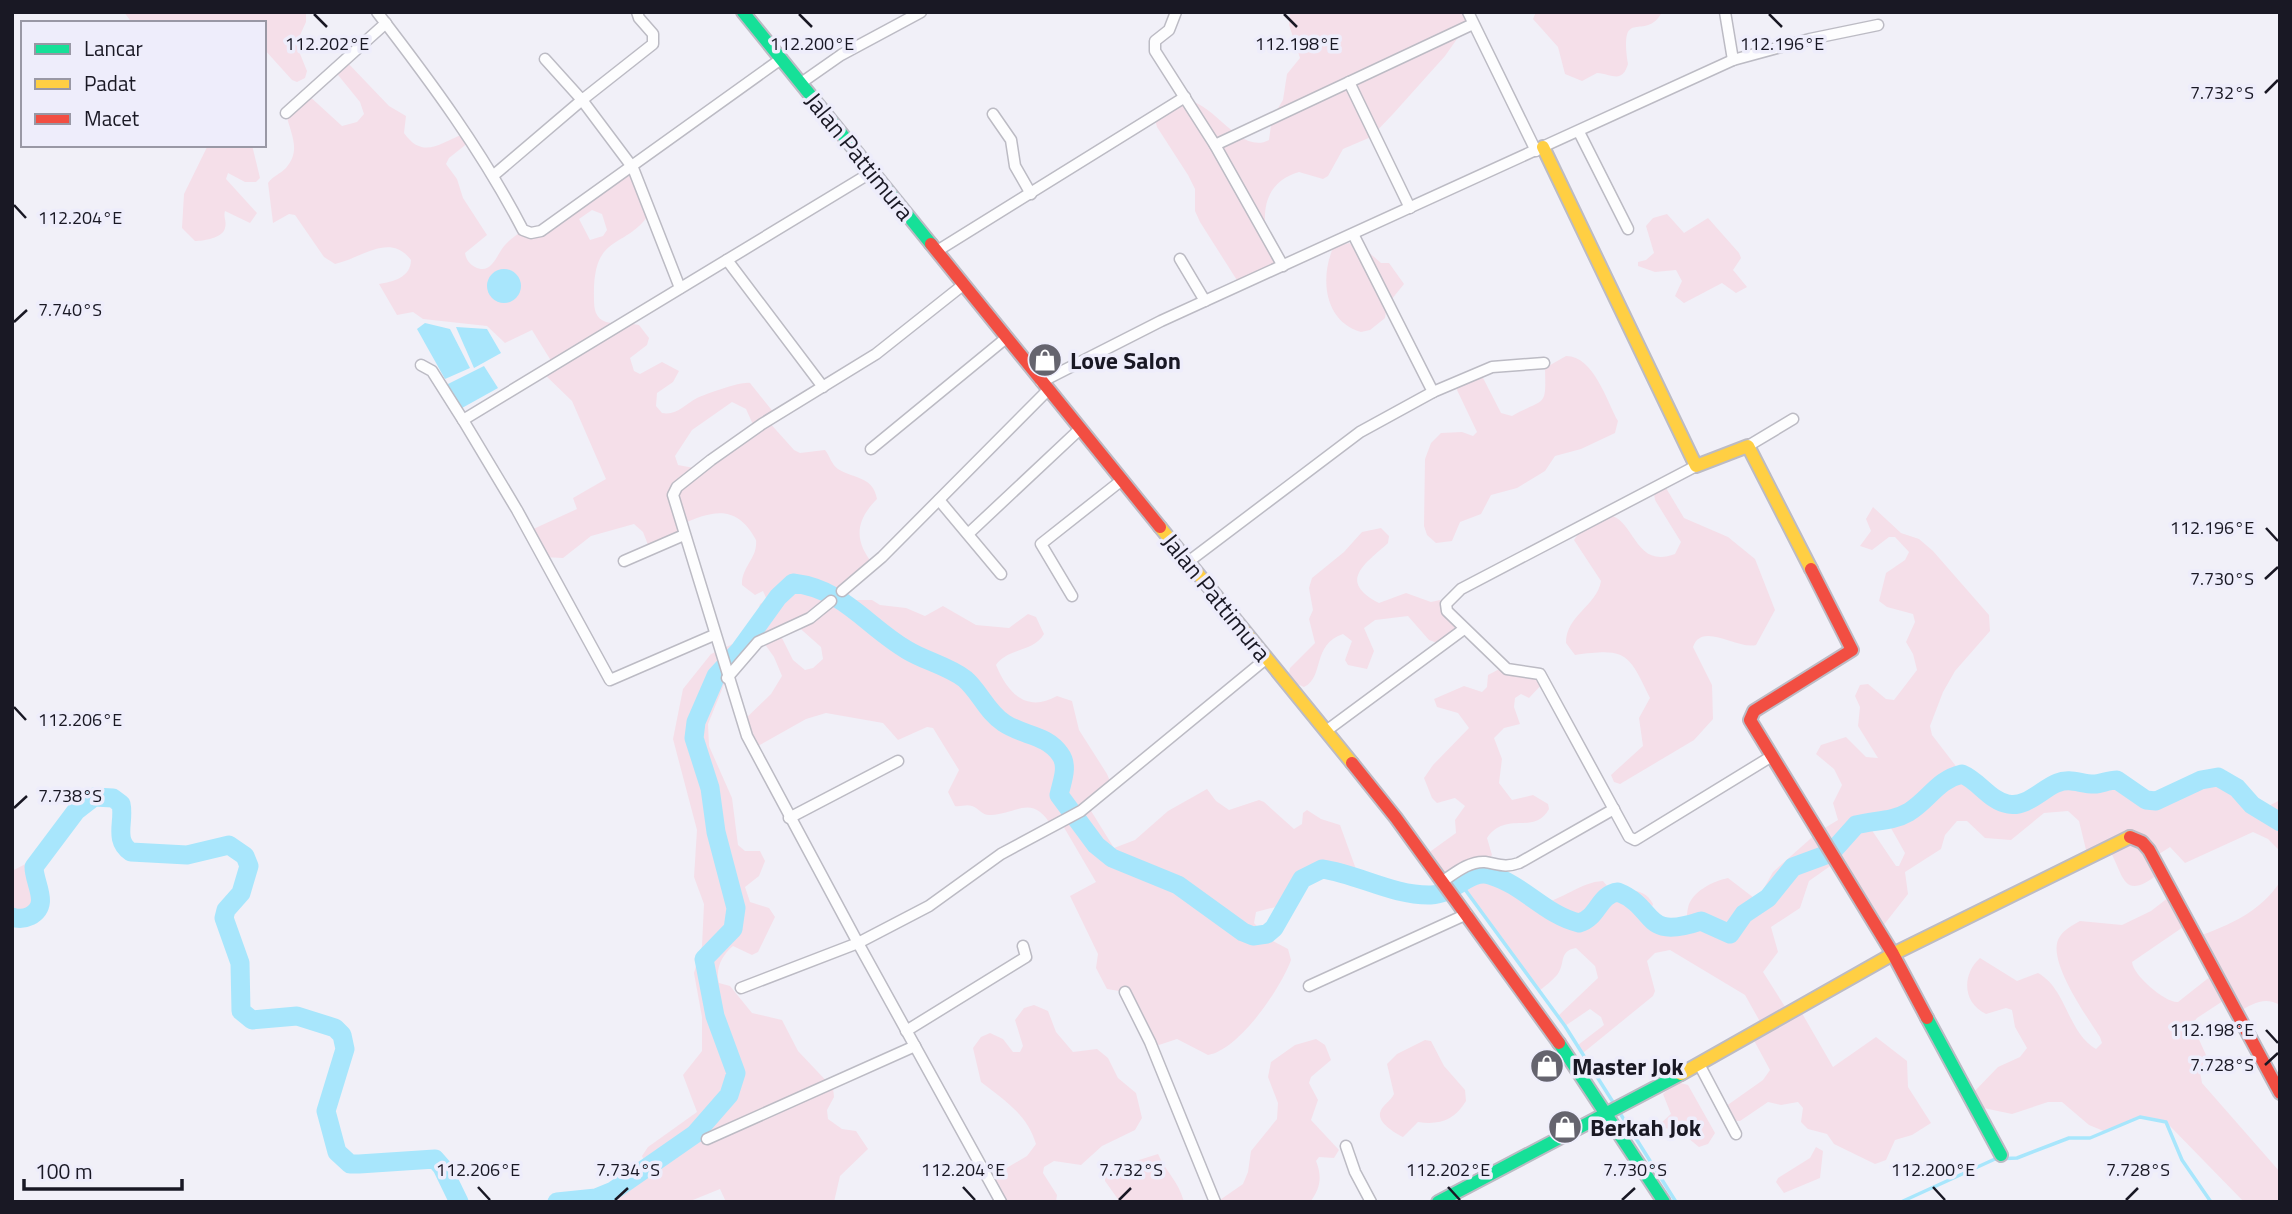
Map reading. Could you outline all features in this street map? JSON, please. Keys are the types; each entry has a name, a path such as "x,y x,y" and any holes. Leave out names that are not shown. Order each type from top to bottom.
{"street":[{"path":"377,12 459,119 494,175 523,230 531,233 541,231 633,168 781,59"},
{"path":"494,175 653,44 653,34 637,12"},
{"name":"Jalan Pattimura","path":"743,12 1005,339 1326,731 1444,883 1610,1110 1664,1202"},
{"path":"801,83 841,55 921,12"},
{"path":"1176,12 1169,30 1155,41 1155,51 1215,145 1283,266"},
{"path":"1468,12 1696,466"},
{"path":"1725,12 1733,60"},
{"path":"286,113 386,23"},
{"path":"1215,145 1473,24"},
{"path":"842,591 882,557 939,500 1044,386 1205,301 1733,60 1878,25"},
{"path":"545,59 582,100 633,168 680,288"},
{"path":"1349,82 1410,208"},
{"path":"937,251 1185,97"},
{"path":"993,114 1011,140 1015,166 1031,194"},
{"path":"1579,132 1628,229"},
{"path":"463,421 872,172"},
{"path":"1353,234 1433,392"},
{"path":"1180,259 1205,301"},
{"path":"727,260 823,387"},
{"path":"963,285 876,354 755,429 677,487 673,495 721,659 747,736 789,818 1001,1202"},
{"path":"871,449 1005,339"},
{"path":"1188,562 1360,432 1433,392 1492,367 1544,363"},
{"path":"421,365 432,371 517,510 610,680 714,635"},
{"path":"1772,756 1634,840 1629,837 1540,674 1507,668 1453,619 1446,604 1461,589 1696,466 1748,446 1793,419"},
{"path":"968,534 1080,429"},
{"path":"1748,446 1852,650 1750,716 1893,954 2001,1155"},
{"path":"1072,596 1041,544 1122,480"},
{"path":"939,500 1001,574"},
{"path":"624,561 684,535"},
{"path":"726,675 758,642 810,618 831,601"},
{"path":"1326,731 1464,629"},
{"path":"741,988 858,943 929,906 1001,854 1062,824 1267,658"},
{"path":"789,818 898,761"},
{"path":"1444,883 1472,864 1484,862 1502,867 1519,863 1614,809"},
{"path":"1438,1202 1699,1064 1893,954 2130,837 2142,842 2280,1093"},
{"path":"1309,986 1467,914"},
{"path":"906,1031 1026,957 1023,946"},
{"path":"1125,992 1150,1042 1215,1202"},
{"path":"708,1139 915,1046"},
{"path":"1699,1064 1736,1134"},
{"path":"1346,1146 1355,1172 1371,1202"}],"shaded area":[{"path":"124,12 306,12 306,22 296,44 307,71 305,78 297,82 292,80 266,51 266,21 131,21"},
{"path":"1290,12 1468,12 1471,19 1445,56 1371,137 1343,149 1328,176 1323,179 1299,172 1284,179 1274,188 1265,212 1265,226 1277,268 1240,285 1200,222 1195,211 1195,189 1157,127 1154,116 1177,101 1189,101 1201,105 1246,140 1257,143 1269,140 1272,118 1283,100 1287,74 1300,58 1289,25"},
{"path":"1536,12 1662,12 1648,25 1630,29 1626,46 1628,64 1623,74 1616,76 1597,73 1582,81 1565,74 1558,47 1533,19"},
{"path":"345,60 389,106 406,116 404,133 418,146 432,147 463,134 469,142 449,158 446,164 457,179 463,198 487,235 465,253 469,263 481,269 490,266 507,243 523,230 531,233 633,168 650,213 640,225 604,252 598,262 595,277 594,306 597,316 602,320 639,325 649,338 647,345 630,358 634,371 640,374 662,362 679,371 673,382 657,393 656,406 662,413 672,413 702,396 750,383 774,413 768,421 794,450 800,453 825,450 838,469 867,482 877,499 864,515 860,539 873,564 846,587 852,600 872,600 880,605 906,608 925,616 943,606 976,625 1009,628 1028,614 1036,617 1044,634 1040,640 1007,656 996,665 1006,684 1020,698 1036,702 1057,696 1072,701 1079,730 1112,786 1088,806 1114,848 1135,840 1168,811 1207,789 1216,801 1229,810 1259,800 1264,802 1294,829 1302,824 1303,813 1307,810 1321,819 1340,825 1357,872 1353,877 1329,871 1312,873 1299,884 1287,904 1256,912 1254,923 1269,939 1288,949 1291,960 1269,1001 1233,1042 1208,1055 1177,1039 1159,1045 1150,1042 1125,992 1107,989 1096,968 1098,954 1070,896 1096,882 1062,824 1053,828 1039,811 1032,808 988,815 972,806 955,806 948,792 959,770 933,728 927,727 898,740 883,723 826,713 806,719 758,746 752,745 742,722 771,694 782,676 764,643 781,636 793,660 805,670 813,668 823,659 821,647 795,624 774,632 727,677 708,724 709,746 732,798 738,845 745,851 760,851 765,861 759,876 745,887 750,902 769,908 775,917 758,952 752,955 733,946 720,963 718,978 719,983 730,986 752,1013 782,1020 798,1051 833,1088 834,1097 827,1110 828,1119 842,1129 856,1131 868,1149 840,1176 834,1202 726,1202 720,1189 688,1202 557,1202 603,1196 647,1167 642,1156 648,1147 697,1112 683,1075 702,1051 702,1017 694,973 702,946 704,904 694,877 697,830 673,739 683,689 711,654 737,642 752,629 760,604 767,600 763,591 755,595 742,585 744,573 755,552 756,540 741,520 723,513 703,516 681,525 684,535 650,550 643,532 634,524 591,536 563,558 543,557 529,531 577,509 573,498 606,479 572,401 541,371 553,364 532,330 505,343 487,326 423,319 413,312 397,315 379,284 395,280 408,271 411,260 403,252 385,247 335,264 324,257 295,215 289,214 273,223 268,183 286,168 294,148 286,113 307,94 342,126 357,122 364,114 360,102 334,70","holes":["592,210 602,214 607,230 603,236 590,240 579,219","732,402 746,409 755,429 694,468 678,465 675,456 692,430"]},
{"path":"207,147 252,147 260,178 256,182 245,182 228,173 226,179 257,213 250,223 225,211 225,226 221,234 195,241 182,228 184,194"},
{"path":"1667,214 1684,233 1708,218 1739,253 1741,258 1733,270 1747,287 1736,293 1722,283 1684,303 1675,296 1682,281 1676,270 1655,272 1638,266 1638,262 1646,260 1654,253 1646,226 1653,218"},
{"path":"1349,243 1366,250 1381,263 1389,263 1404,284 1387,305 1385,318 1370,330 1361,332 1339,318 1332,308 1326,285 1333,248"},
{"path":"1566,356 1584,363 1598,381 1618,421 1615,433 1581,449 1555,456 1545,471 1517,488 1491,495 1481,514 1460,522 1452,541 1436,543 1427,535 1424,526 1425,459 1431,443 1441,433 1462,432 1473,436 1477,432 1457,390 1458,385 1482,376 1501,413 1512,416 1542,400 1545,368"},
{"path":"1666,488 1684,518 1728,537 1755,559 1775,610 1756,645 1739,644 1712,636 1704,636 1698,640 1693,647 1712,685 1713,719 1694,740 1620,784 1614,782 1611,775 1643,746 1639,718 1650,698 1636,671 1623,657 1605,652 1575,655 1566,643 1571,625 1594,597 1601,581 1574,540 1581,530 1608,515 1617,518 1636,542 1651,555 1661,557 1675,554 1681,542 1654,494"},
{"path":"1873,507 1901,533 1919,539 1933,551 1989,615 1990,631 1955,671 1943,692 1930,726 1932,735 1962,774 1972,778 2002,803 2021,803 2059,782 2096,784 2117,780 2145,799 2163,800 2208,777 2230,782 2261,810 2280,800 2280,851 2268,839 2253,832 2185,863 2170,847 2153,858 2161,872 2148,881 2132,886 2122,876 2108,847 2088,858 2079,821 2068,811 2044,813 2011,840 1985,838 1967,821 1957,821 1945,835 1941,849 1905,872 1908,894 1879,931 1836,862 1809,881 1800,908 1771,927 1778,952 1763,972 1789,1013 1799,1008 1833,1067 1876,1037 1907,1061 1908,1087 1931,1123 1912,1135 1895,1140 1886,1160 1875,1164 1834,1144 1827,1134 1808,1129 1801,1122 1803,1108 1798,1102 1781,1105 1768,1102 1740,1121 1729,1121 1722,1109 1763,1080 1770,1070 1751,1035 1763,1027 1745,995 1670,950 1655,953 1647,961 1655,991 1653,996 1583,1053 1578,1045 1604,1025 1601,1017 1590,1009 1565,1026 1558,1016 1598,978 1595,966 1576,948 1570,950 1564,955 1557,975 1539,991 1461,884 1471,878 1492,876 1513,884 1540,904 1587,884 1603,881 1613,893 1641,892 1653,904 1648,918 1658,925 1682,929 1693,897 1716,882 1728,878 1754,898 1759,897 1773,872 1818,832 1838,820 1833,803 1842,785 1834,769 1816,754 1821,745 1846,737 1866,757 1878,758 1858,726 1860,707 1855,696 1860,685 1868,684 1886,699 1894,700 1917,670 1913,654 1906,642 1915,622 1913,614 1887,607 1879,601 1886,573 1905,560 1909,552 1895,537 1889,537 1872,550 1860,546 1871,531 1866,519","holes":["1887,821 1905,853 1899,866 1896,866 1867,823"]},
{"path":"1381,528 1389,536 1388,543 1364,565 1357,580 1359,587 1379,603 1406,593 1431,602 1440,600 1464,629 1443,645 1429,640 1408,616 1375,620 1364,628 1374,651 1367,669 1348,665 1345,660 1352,641 1343,634 1326,646 1310,682 1304,687 1297,684 1289,673 1290,668 1315,643 1309,619 1313,610 1309,588 1312,578 1344,552 1362,532"},
{"path":"1505,666 1545,681 1529,698 1521,694 1515,698 1514,707 1520,724 1504,728 1494,738 1502,759 1499,783 1512,800 1533,795 1548,804 1549,809 1536,821 1503,825 1495,830 1487,838 1492,855 1489,859 1443,881 1424,856 1456,833 1455,820 1465,806 1455,798 1437,803 1432,798 1424,778 1469,728 1458,713 1437,707 1434,699 1464,686 1482,692 1487,687 1488,675"},
{"path":"41,856 34,872 41,901 26,917 12,917 12,871"},
{"path":"2280,882 2280,1005 2264,1001 2238,1012 2229,997 2192,1024 2206,1055 2200,1072 2202,1083 2280,1172 2280,1202 2244,1202 2166,1122 2140,1117 2106,1132 2089,1125 2062,1102 2048,1102 2012,1114 1974,1106 1969,1097 1998,1067 2020,1057 2027,1048 2015,1027 2012,1010 2006,1008 1986,1014 1972,1003 1967,988 1968,980 1980,958 2017,981 2038,973 2048,980 2079,1032 2086,1042 2096,1049 2102,1043 2100,1037 2070,989 2058,960 2059,938 2066,930 2080,921 2122,925 2151,911 2173,894 2189,923 2132,962 2138,974 2150,987 2165,998 2178,1002 2216,972 2197,937 2233,922 2253,910"},
{"path":"1034,1005 1048,1011 1056,1032 1073,1052 1097,1049 1108,1058 1118,1078 1136,1093 1142,1118 1135,1130 1102,1146 1081,1165 1054,1161 1044,1167 1043,1173 1057,1195 1056,1202 1001,1202 988,1179 1027,1156 1036,1144 1021,1116 981,1082 973,1048 981,1037 990,1033 1003,1039 1013,1052 1020,1052 1023,1046 1015,1020 1024,1008"},
{"path":"1316,1039 1325,1045 1331,1060 1311,1077 1309,1083 1318,1100 1311,1120 1339,1150 1334,1158 1319,1157 1316,1161 1319,1182 1314,1197 1310,1202 1217,1202 1243,1184 1251,1151 1277,1119 1278,1103 1268,1077 1271,1062 1295,1045"},
{"path":"1425,1040 1431,1041 1444,1066 1465,1090 1466,1101 1451,1117 1433,1123 1418,1122 1403,1137 1388,1127 1380,1117 1382,1108 1394,1094 1387,1064 1397,1054"},
{"path":"1677,1082 1688,1085 1715,1133 1708,1144 1699,1147 1677,1129 1661,1128 1660,1124 1671,1114 1663,1094"},
{"path":"1816,1147 1823,1151 1820,1178 1784,1193 1776,1182 1778,1178 1810,1158"},
{"path":"1158,1154 1184,1202 1120,1202 1105,1181 1105,1174"}],"water":[{"path":"504,269 516,274 521,286 516,298 504,303 492,298 487,286 492,274"},
{"path":"425,323 450,329 470,368 445,379 417,329"},
{"path":"456,327 487,329 501,353 474,368"},
{"path":"484,366 498,388 462,408 446,385"}],"waterway":[{"path":"557,1202 596,1198 613,1191 695,1134 729,1095 736,1073 715,1016 704,959 733,929 736,908 716,832 710,788 694,738 696,722 716,676 739,651 778,597 793,583 811,587 841,601 907,650 965,679 1004,723 1054,747 1064,764 1059,795 1096,845 1112,858 1178,885 1243,932 1253,936 1267,934 1274,928 1302,879 1322,869 1389,889 1431,895 1447,891 1475,875 1490,875 1513,886 1556,914 1579,923 1590,916 1607,897 1618,892 1631,899 1659,925 1682,926 1701,921 1730,934 1744,914 1768,898 1793,867 1831,853 1856,825 1890,819 1909,812 1940,785 1962,774 1996,799 2008,804 2027,801 2062,781 2096,784 2117,780 2146,800 2156,801 2201,780 2218,777 2237,788 2252,805 2280,822"},
{"path":"12,917 26,918 36,911 40,894 34,867 76,811 94,797 113,798 121,804 122,842 131,852 187,855 229,845 245,856 249,866 241,893 226,910 224,918 240,963 241,1011 252,1020 297,1016 335,1028 342,1035 345,1049 326,1111 337,1152 350,1164 435,1159 442,1167 459,1202"},
{"path":"1461,884 1565,1026 1676,1202"},
{"path":"1901,1202 1995,1159 2017,1158 2069,1138 2090,1138 2140,1117 2166,1122 2182,1160 2211,1202"}],"traffic: fast":[{"path":"743,12 931,244"},
{"path":"1927,1018 2001,1155"},
{"path":"1559,1043 1664,1202"},
{"path":"1438,1202 1681,1074"}],"traffic: slow":[{"path":"1543,147 1696,466 1748,446 1811,569"},
{"path":"1160,527 1352,763"},
{"path":"1681,1074 1893,954 2130,837"}],"traffic: jam":[{"path":"931,244 1160,527"},
{"path":"1811,569 1852,650 1754,711 1750,720 1893,954 1927,1018"},
{"path":"1352,763 1396,818 1559,1043"},
{"path":"2130,837 2142,842 2149,850 2280,1093"}],"place":[{"name":"Love Salon","path":"1045,360"},
{"name":"Master Jok","path":"1547,1066"},
{"name":"Berkah Jok","path":"1565,1127"}]}
